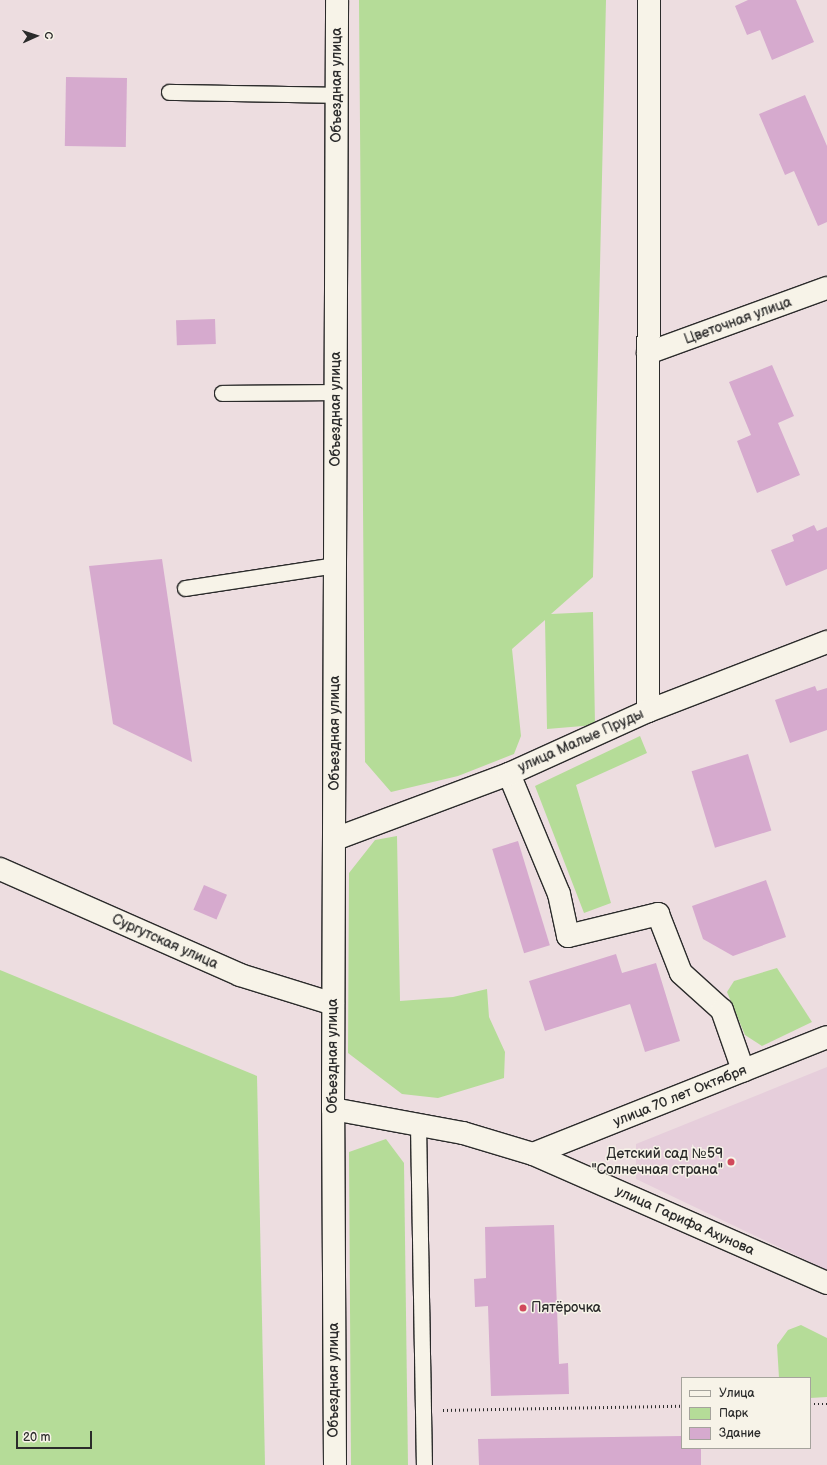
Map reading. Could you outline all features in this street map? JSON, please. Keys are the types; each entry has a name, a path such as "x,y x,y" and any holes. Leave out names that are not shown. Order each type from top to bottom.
{"street":[{"name":"Объездная улица","path":"335,1465 333,1004 335,839 337,0"},
{"path":"648,711 649,0"},
{"name":"Цветочная улица","path":"648,353 827,288"},
{"name":"улица Малые Пруды","path":"335,839 509,774 648,711 827,642"},
{"path":"509,774 559,894 568,936 658,914 680,973 722,1010 744,1070"},
{"name":"Сургутская улица","path":"0,869 240,975 333,1004"},
{"name":"улица 70 лет Октября","path":"533,1154 827,1037"},
{"name":"улица Гарифа Ахунова","path":"333,1109 463,1133 533,1154 827,1283"}],"lane":[{"path":"169,92 337,95"},
{"path":"222,393 336,392"},
{"path":"185,588 336,564"},
{"path":"418,1124 424,1465"}],"path":[{"path":"811,1404 827,1404"},
{"path":"423,1410 681,1406"}],"shaded area":[{"name":"Детский сад №59 \"Солнечная страна\"","path":"827,1067 827,1270 636,1179 636,1144"}],"green space":[{"path":"359,0 606,0 593,577 551,614 593,612 595,725 547,729 545,620 512,649 521,736 514,754 458,776 391,792 365,762"},
{"path":"640,736 647,753 576,785 611,903 584,913 535,786"},
{"path":"397,836 400,1001 453,997 487,989 489,1017 505,1052 504,1078 438,1098 402,1094 348,1053 349,873 375,840"},
{"path":"777,968 812,1022 762,1046 745,1035 727,992 734,981"},
{"path":"0,970 257,1076 265,1465 0,1465"},
{"path":"386,1139 404,1163 408,1465 351,1465 349,1152"},
{"path":"801,1325 827,1338 827,1397 811,1398 811,1377 779,1377 777,1345 788,1330"}],"building":[{"path":"748,0 796,0 814,42 772,60 760,30 747,35 735,6"},
{"path":"66,77 127,78 126,147 65,146"},
{"path":"805,95 827,146 827,222 818,226 794,171 785,175 759,114"},
{"path":"215,319 216,344 177,345 176,320"},
{"path":"772,365 794,416 778,423 800,475 757,493 737,441 751,435 729,382"},
{"path":"814,525 817,531 827,527 827,569 786,586 771,550 794,541 792,535"},
{"path":"162,559 192,762 113,724 89,566"},
{"path":"815,686 817,691 827,688 827,730 790,743 775,700"},
{"path":"748,754 771,831 715,848 692,771"},
{"path":"518,841 550,945 524,953 492,849"},
{"path":"766,880 786,937 733,956 703,939 692,906"},
{"path":"204,885 227,895 216,920 193,910"},
{"path":"616,954 622,973 656,963 680,1041 645,1052 630,1004 545,1031 529,981"},
{"path":"554,1225 559,1364 568,1363 569,1394 491,1396 488,1306 475,1307 474,1279 486,1278 485,1227"},
{"path":"681,1436 681,1449 701,1449 701,1465 479,1465 478,1439"}],"place":[{"name":"Детский сад №59 \"Солнечная страна\"","path":"731,1162"},
{"name":"Пятёрочка","path":"523,1308"}]}
